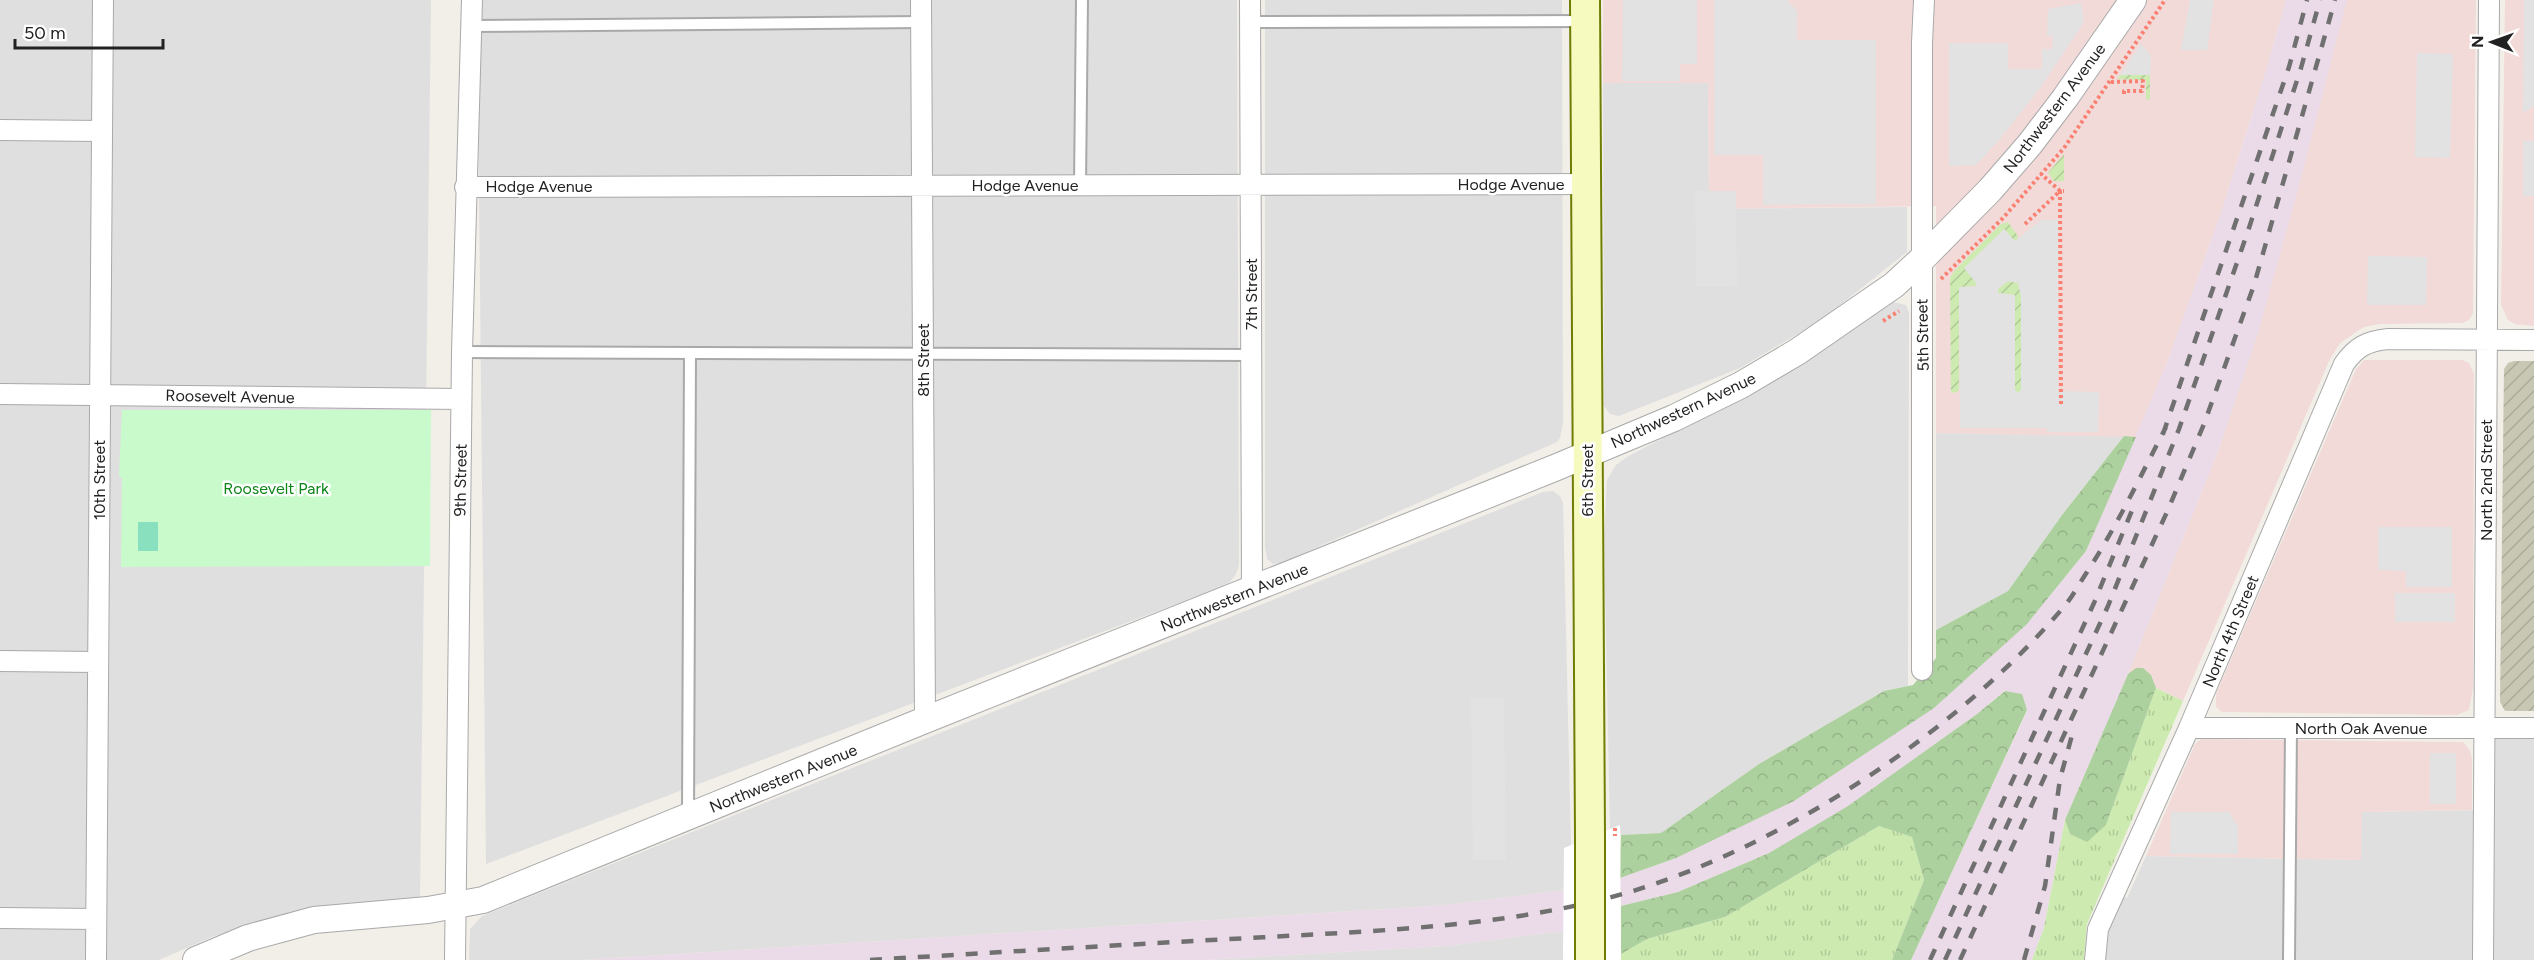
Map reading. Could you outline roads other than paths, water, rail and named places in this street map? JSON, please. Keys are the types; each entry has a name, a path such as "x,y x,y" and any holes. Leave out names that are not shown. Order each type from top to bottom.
{"main road":[{"name":"6th Street","path":"1585,11 1590,960"}],"street":[{"name":"10th Street","path":"96,960 103,0"},
{"name":"9th Street","path":"455,960 461,399 465,187 472,0"},
{"name":"8th Street","path":"921,0 925,720"},
{"name":"7th Street","path":"1250,0 1252,589"},
{"name":"5th Street","path":"1922,670 1922,42 1924,0"},
{"name":"Northwestern Avenue","path":"196,960 249,938 314,920 455,906 483,900 1587,455 1674,418 1741,385 1797,352 1894,285 1922,259 2030,144 2133,0"},
{"name":"North 2nd Street","path":"2483,960 2489,0"},
{"path":"0,130 102,131"},
{"name":"Hodge Avenue","path":"465,187 1586,184"},
{"name":"North 4th Street","path":"2095,960 2098,929 2189,728 2344,364 2352,353 2371,341 2534,340"},
{"name":"Roosevelt Avenue","path":"0,394 461,399"},
{"path":"0,661 98,662"},
{"name":"North Oak Avenue","path":"2189,728 2534,728"},
{"path":"0,918 96,919"}],"lane":[{"path":"1080,185 1082,0"},
{"path":"1251,22 1585,11"},
{"path":"472,26 921,22"},
{"path":"462,352 1251,355"},
{"path":"688,817 690,353"},
{"path":"2289,960 2291,728"}],"railway":[{"path":"2163,434 2289,67 2307,0"},
{"path":"1945,960 2108,606 2179,429 2248,231 2301,68 2320,0"},
{"path":"1960,960 2167,512 2204,424 2254,285 2335,0"},
{"path":"870,960 1406,929 1498,919 1588,903 1633,891 1691,870 1750,844 1809,813 1866,778 1973,698 2020,654 2069,600 2119,519 2166,427"},
{"path":"1930,960 2094,603 2135,503"},
{"path":"2024,960 2045,886 2060,779 2074,728"}],"park label":[{"name":"Roosevelt Park","path":"276,488"}]}
